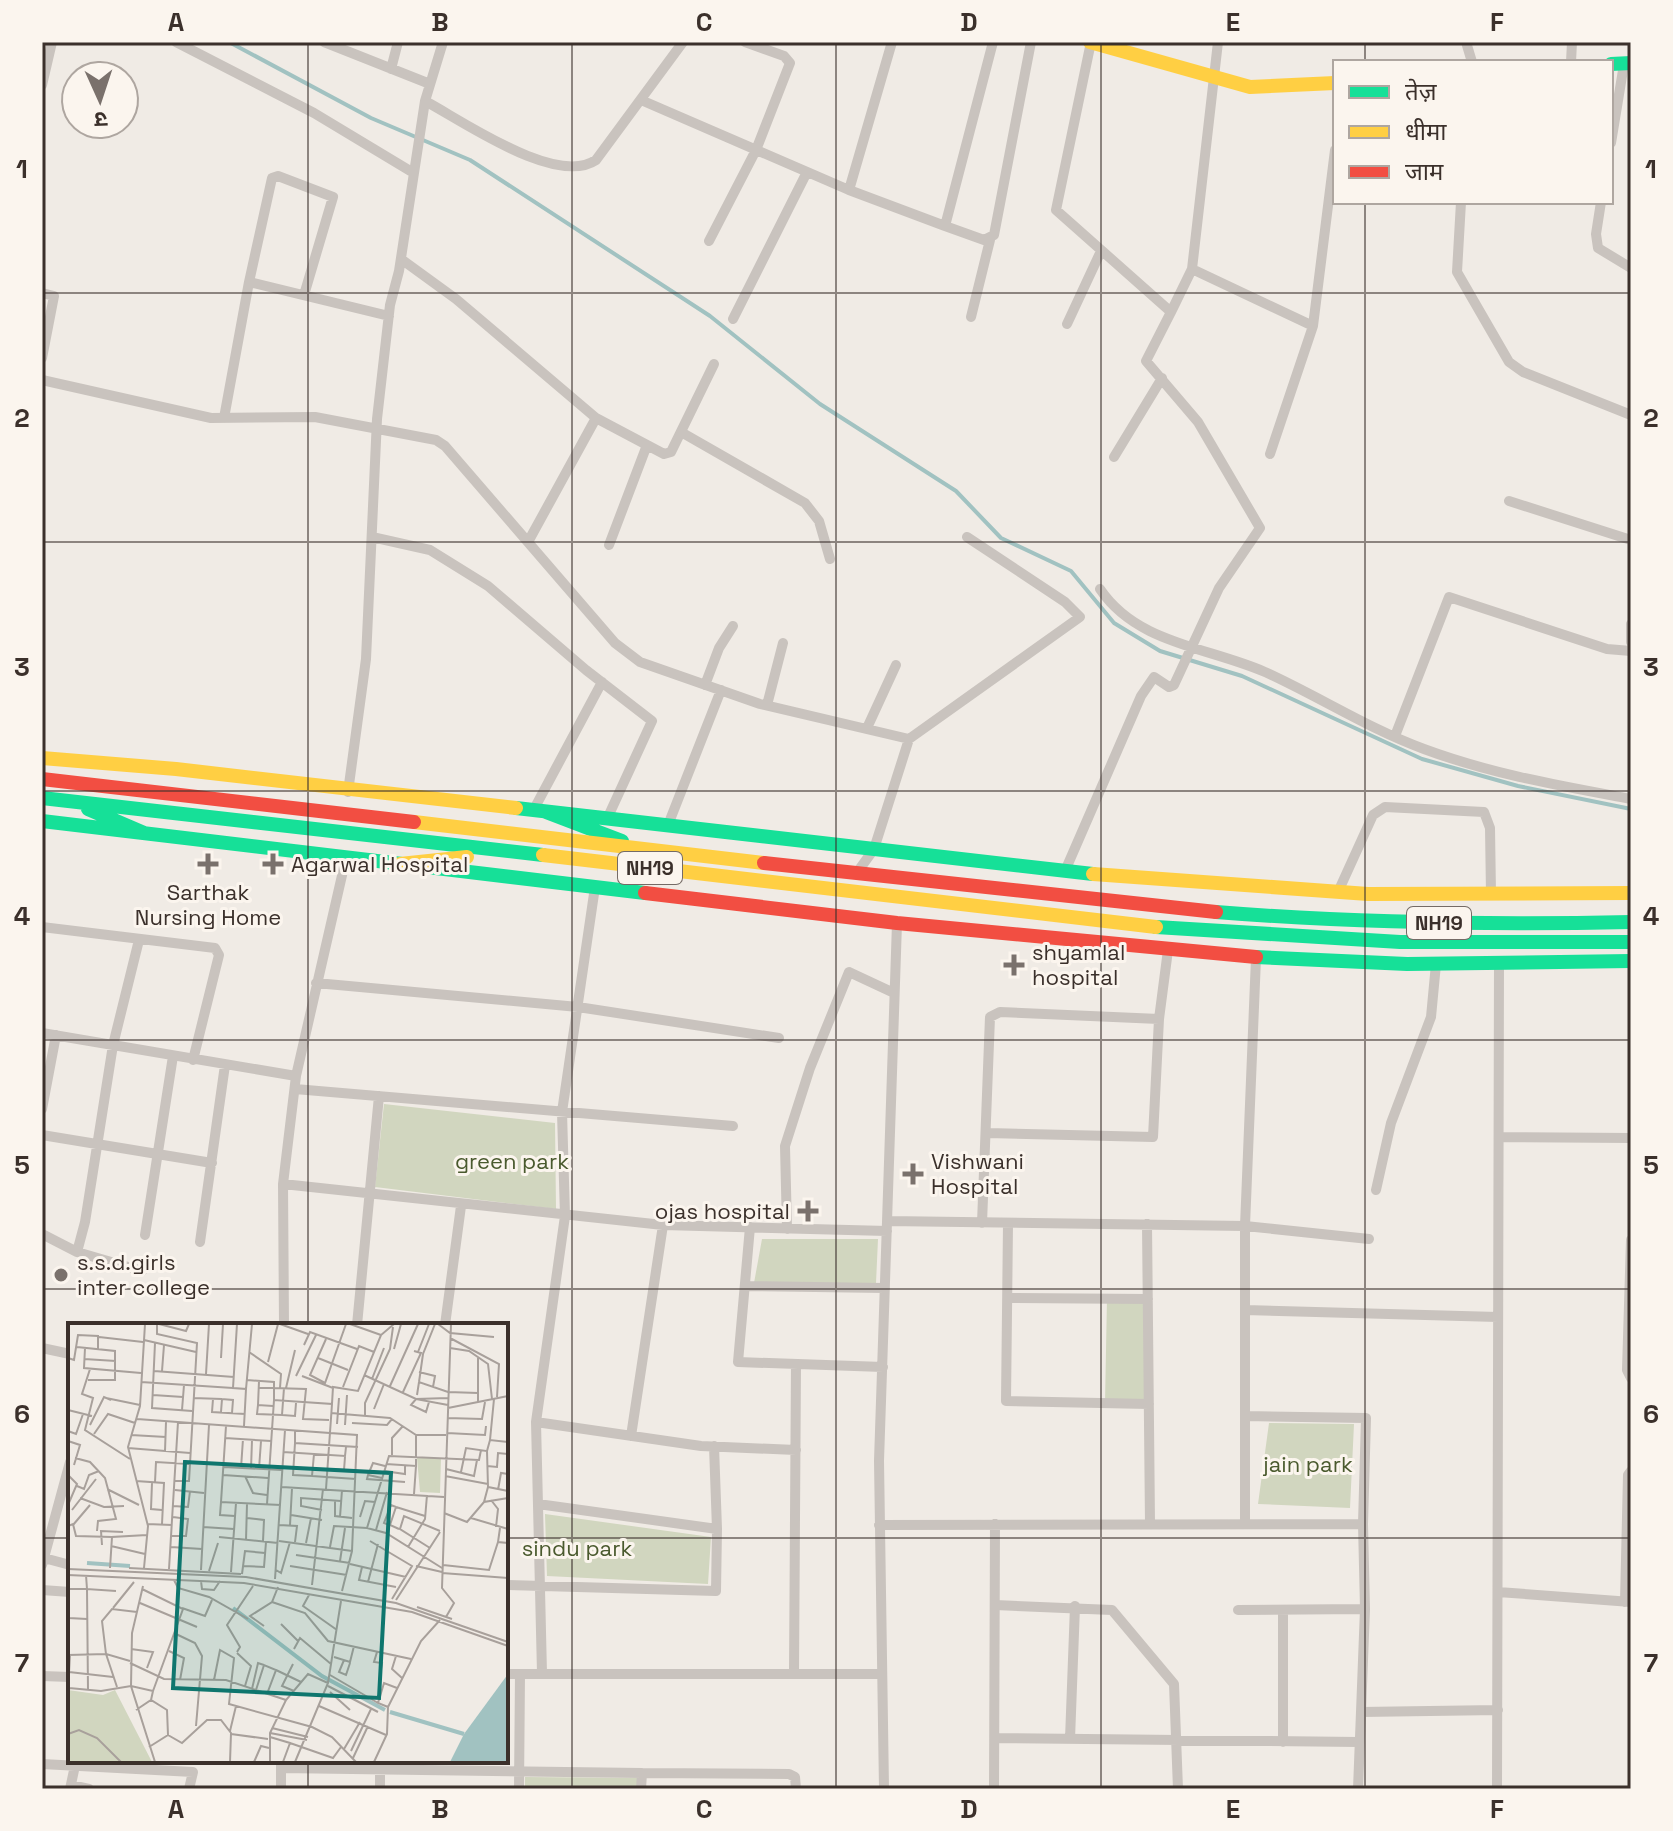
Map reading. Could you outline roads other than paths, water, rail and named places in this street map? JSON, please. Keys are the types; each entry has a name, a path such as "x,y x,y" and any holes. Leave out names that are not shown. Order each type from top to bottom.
{"main road":[{"path":"1091,42 1250,87 1333,83"},
{"path":"42,758 176,769 348,792 1065,871 1338,892 1631,893"},
{"name":"NH19","path":"42,779 995,892 1247,914 1509,925 1631,922"},
{"name":"NH19","path":"42,798 899,895 1133,926 1258,936 1400,942 1631,942"},
{"path":"66,800 144,833"},
{"path":"540,812 648,851"},
{"path":"42,821 595,887 776,905 897,923 1256,958 1436,964 1631,961"},
{"path":"400,864 518,853"}],"street":[{"path":"42,85 52,42"},
{"path":"176,42 314,113 412,172"},
{"path":"324,42 430,84"},
{"path":"391,69 398,42"},
{"path":"348,792 366,659 377,426 389,316 401,259 425,101 443,42"},
{"path":"425,101 542,164 567,167 589,165 596,160 683,42"},
{"path":"709,241 756,150 790,63 784,56 745,42"},
{"path":"849,190 892,42"},
{"path":"945,226 993,42"},
{"path":"971,317 1031,42"},
{"path":"1091,42 1055,203 1058,213 1171,312"},
{"path":"1065,871 1141,696 1154,677 1172,687 1219,588 1261,526 1198,422 1146,361 1192,269 1218,42"},
{"path":"1613,129 1622,64"},
{"path":"641,100 849,190 990,240"},
{"path":"1270,454 1313,326 1333,166"},
{"path":"733,319 807,172"},
{"path":"224,418 272,178 278,176 333,197 304,295"},
{"path":"1461,204 1457,272 1509,362 1523,372 1631,415"},
{"path":"1601,204 1596,234 1598,248 1631,268"},
{"path":"1067,324 1101,251"},
{"path":"401,259 456,299 596,418 667,454 714,364"},
{"path":"1192,269 1313,326"},
{"path":"249,282 389,316"},
{"path":"42,293 54,296 42,358"},
{"path":"1114,457 1162,378"},
{"path":"42,380 224,418 315,417 377,426 441,442 623,650 640,662 767,705 909,739"},
{"path":"528,542 596,418"},
{"path":"681,432 805,503 819,521 830,559"},
{"path":"609,545 647,445"},
{"path":"1509,501 1631,540"},
{"path":"372,537 430,550 494,590 653,722 607,819"},
{"path":"856,874 874,849 909,739 1080,617 1065,602 967,537"},
{"path":"1100,589 1135,626 1187,656 1264,672 1422,749 1494,771 1631,799"},
{"path":"1395,736 1449,597 1607,649 1631,651"},
{"path":"1631,624 1631,642"},
{"path":"705,685 733,626"},
{"path":"767,705 783,643"},
{"path":"867,728 896,665"},
{"path":"540,812 602,682"},
{"path":"668,825 721,690"},
{"path":"1338,892 1373,815 1385,807 1484,812 1490,828 1491,894"},
{"path":"284,1323 283,1184 296,1076 346,858"},
{"path":"542,1673 536,1422 565,1216 562,1112 595,887"},
{"path":"884,1789 879,1525 897,923"},
{"path":"42,927 218,951 193,1060"},
{"path":"77,1252 85,1222 113,1045 139,940"},
{"path":"987,1133 1153,1137 1159,1019 1168,950"},
{"path":"1245,1523 1245,1226 1256,958"},
{"path":"1376,1190 1391,1123 1431,1017 1436,964"},
{"path":"1497,1789 1499,964"},
{"path":"787,1229 784,1153 810,1068 849,972 894,993"},
{"path":"316,983 578,1007 779,1038"},
{"path":"982,1223 990,1017 994,1014 1159,1019"},
{"path":"42,1033 296,1076"},
{"path":"42,1109 56,1035"},
{"path":"145,1235 173,1056"},
{"path":"200,1242 225,1065"},
{"path":"295,1089 733,1126"},
{"path":"357,1323 379,1096"},
{"path":"42,1135 212,1163"},
{"path":"1499,1137 1631,1138"},
{"path":"283,1184 461,1206 663,1225 787,1229 982,1223 1147,1224 1245,1226 1369,1239"},
{"path":"445,1323 461,1206"},
{"path":"1008,1224 1006,1401 1149,1404"},
{"path":"1147,1224 1150,1523"},
{"path":"631,1436 663,1225"},
{"path":"750,1227 738,1362 883,1367"},
{"path":"42,1234 77,1252 142,1271"},
{"path":"1631,1240 1627,1370 1631,1378"},
{"path":"745,1286 885,1288"},
{"path":"1008,1298 1148,1299"},
{"path":"1245,1310 1498,1317"},
{"path":"42,1348 68,1354"},
{"path":"794,1672 796,1364"},
{"path":"1245,1416 1366,1418 1363,1524 1365,1609 1358,1789"},
{"path":"536,1422 714,1446 796,1450"},
{"path":"508,1585 712,1593 717,1588 714,1446"},
{"path":"68,1469 43,1562 68,1565"},
{"path":"1498,1592 1628,1602 1628,1475 1631,1471"},
{"path":"538,1504 717,1529"},
{"path":"994,1789 995,1524"},
{"path":"879,1525 1363,1524"},
{"path":"42,1590 68,1592"},
{"path":"995,1605 1075,1606 1112,1610 1172,1681 1178,1789"},
{"path":"1070,1739 1075,1606"},
{"path":"1238,1610 1365,1609"},
{"path":"1283,1610 1283,1742"},
{"path":"508,1674 880,1674"},
{"path":"519,1789 520,1674"},
{"path":"42,1676 68,1677"},
{"path":"1361,1712 1498,1710"},
{"path":"996,1738 1358,1742"},
{"path":"76,1763 71,1787 89,1789"},
{"path":"42,1764 76,1763 193,1772 189,1789"},
{"path":"281,1789 281,1764 519,1773 789,1774 795,1777 796,1789"},
{"path":"380,1770 380,1789"},
{"path":"641,1789 642,1773"}],"waterway":[{"path":"229,42 371,118 470,160 710,316 820,404 956,491 1001,538 1071,571 1114,623 1160,651 1242,676 1422,759 1518,786 1631,809"}],"place":[{"name":"Sarthak Nursing Home","path":"208,864"},
{"name":"Agarwal Hospital","path":"273,864"},
{"name":"shyamlal hospital","path":"1014,965"},
{"name":"Vishwani Hospital","path":"913,1174"},
{"name":"ojas hospital","path":"808,1211"},
{"name":"s.s.d.girls inter college","path":"61,1275"}],"park label":[{"name":"green park","path":"512,1161"},
{"name":"jain park","path":"1308,1464"},
{"name":"sindu park","path":"577,1548"}]}
